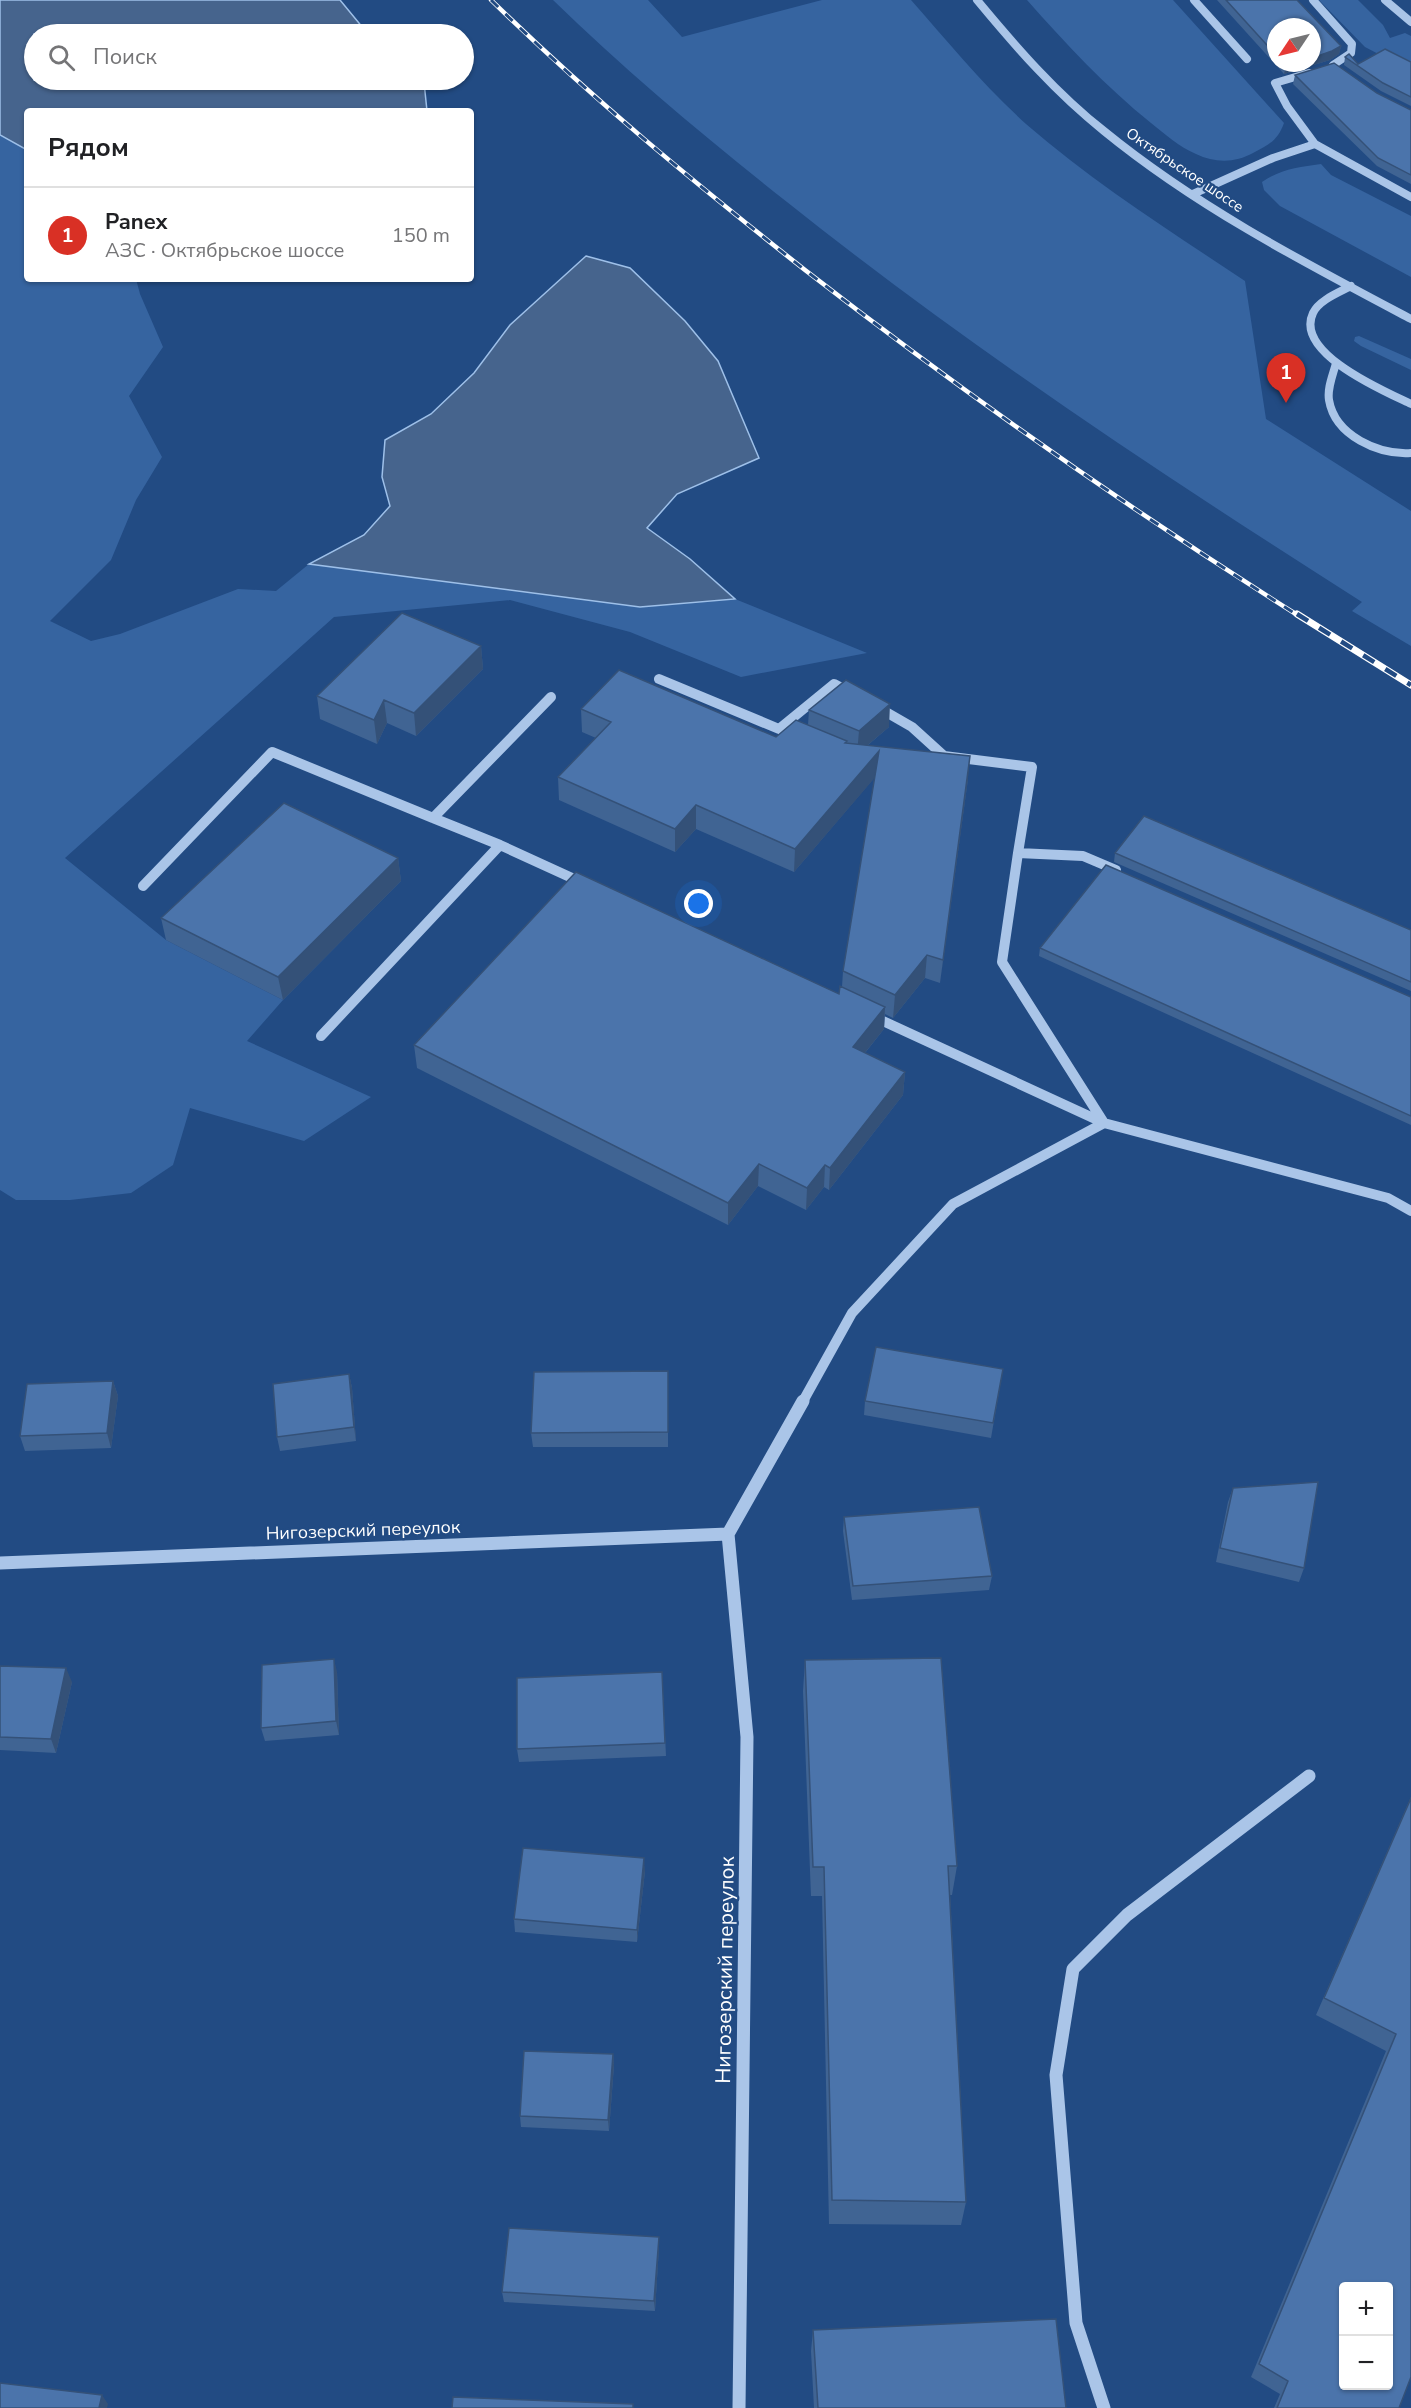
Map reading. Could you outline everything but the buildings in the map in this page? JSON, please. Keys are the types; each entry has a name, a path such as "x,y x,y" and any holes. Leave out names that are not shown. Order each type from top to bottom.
{"street":[{"name":"Октябрьское шоссе","path":"976,0 1066,99 1122,145 1193,194 1411,319"},
{"path":"1194,0 1247,59"},
{"path":"1313,0 1352,44 1351,53 1333,65 1323,68"},
{"path":"1385,0 1399,14 1411,21"},
{"path":"1333,65 1342,71"},
{"path":"1311,72 1275,83 1283,100 1315,144 1411,197"},
{"path":"1193,194 1273,158 1315,144"},
{"path":"1350,286 1319,307 1313,314 1312,336 1336,363 1360,379 1411,404"},
{"path":"1336,363 1329,401 1338,421 1364,441 1379,449 1394,453 1411,453"},
{"path":"660,679 811,743"},
{"path":"779,729 834,684 854,694"},
{"path":"433,818 551,697"},
{"path":"873,705 912,727 944,756 1032,767 1002,962 1104,1123"},
{"path":"143,886 272,752 500,844 597,889"},
{"path":"321,1036 500,844"},
{"path":"1018,853 1083,856 1127,875"},
{"path":"867,1013 1104,1123 1388,1198 1411,1211"},
{"path":"728,1534 852,1313 953,1204 1104,1123"},
{"name":"Нигозерский переулок","path":"0,1563 728,1534 747,1737 739,2408"},
{"path":"1104,2408 1076,2323 1056,2075 1073,1969 1127,1915 1309,1776"}],"shaded area":[{"path":"0,0 340,0 360,24 24,24 24,90 425,90 427,108 24,108 24,148 0,135"},
{"path":"553,0 648,0 682,37 822,0 911,0 981,79 1026,124 1052,146 1105,186 1245,281 1266,419 1411,511 1411,646 1352,611 1362,602 1141,459 997,360 856,256 697,129 638,79"},
{"path":"1027,0 1173,0 1284,123 1282,129 1268,144 1239,159 1218,160 1190,151 1167,136 1134,109 1071,48"},
{"path":"1319,0 1358,0 1383,25 1390,38 1405,33 1411,36 1411,71 1365,47"},
{"path":"0,135 24,148 24,282 137,282 163,347 129,396 162,457 136,500 111,560 50,621 91,641 120,634 238,589 276,591 309,564 640,607 735,599 867,653 741,677 630,632 510,600 334,617 65,858 166,940 283,1000 247,1041 371,1097 304,1141 190,1108 173,1165 131,1193 70,1200 16,1200 0,1190"},
{"path":"1321,164 1331,175 1411,216 1411,277 1280,206 1264,190 1262,182 1276,174"},
{"path":"586,256 630,268 685,321 718,361 759,458 677,494 647,528 690,559 735,599 640,607 309,564 364,535 390,506 382,477 385,440 431,414 474,373 510,325"},
{"path":"1359,336 1411,359 1411,370 1361,346 1354,341 1355,337"}],"railway":[{"path":"491,0 566,71 644,139 764,238 865,316 1110,492 1299,616"},
{"path":"1297,614 1411,685"}],"place":[{"name":"Panex","path":"1286,403"}]}
